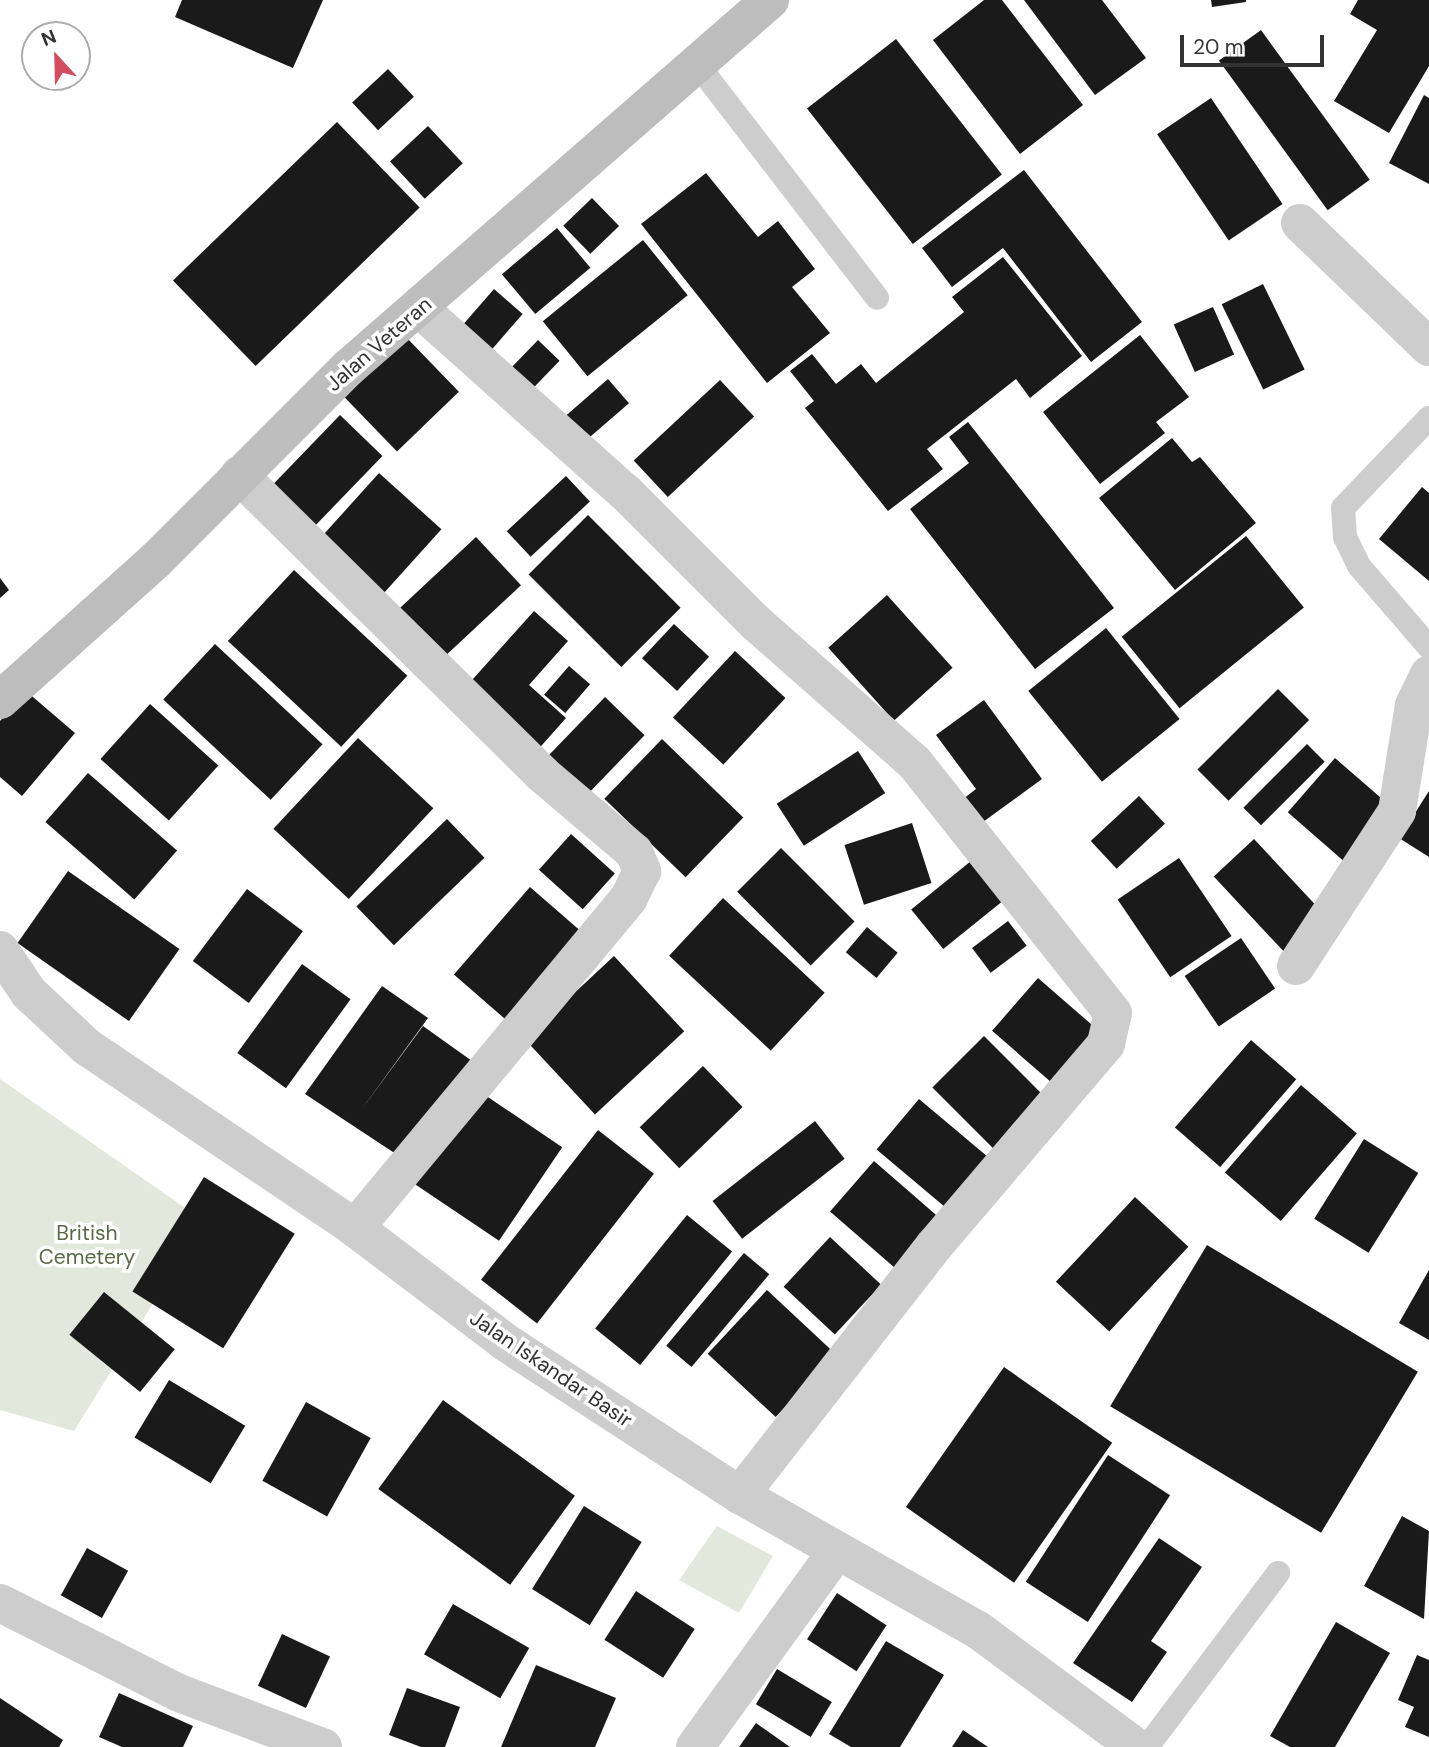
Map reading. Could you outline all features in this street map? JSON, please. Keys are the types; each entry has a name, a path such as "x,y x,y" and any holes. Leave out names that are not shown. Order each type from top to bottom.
{"street":[{"name":"Jalan Veteran","path":"0,700 239,475 348,368 420,309 770,0"},
{"path":"1300,223 1429,347"},
{"path":"420,309 625,492 755,622 914,762 1114,1013 1106,1044 934,1246 740,1495"},
{"path":"239,475 542,774 634,852 642,871 629,898 355,1228"},
{"path":"1296,966 1397,811 1414,705 1429,674"},
{"name":"Jalan Iskandar Basir","path":"0,950 29,993 67,1031 355,1228 505,1342 740,1495 978,1630 1136,1747"},
{"path":"695,1747 837,1551"},
{"path":"0,1603 179,1693 323,1747"}],"lane":[{"path":"697,64 877,298"},
{"path":"1429,418 1369,473 1343,508 1345,537 1359,566 1429,647"},
{"path":"1147,1747 1278,1573"}],"green space":[{"name":"British Cemetery","path":"0,1079 204,1221 74,1431 0,1410"},
{"path":"717,1526 773,1556 739,1613 679,1580"}],"building":[{"path":"182,0 323,0 293,68 175,17"},
{"path":"984,0 1002,0 1083,105 1020,154 933,40"},
{"path":"1024,0 1102,0 1146,58 1095,95"},
{"path":"1211,0 1246,0 1246,2 1212,7"},
{"path":"1358,0 1429,0 1429,66 1389,133 1334,101 1377,30 1350,14"},
{"path":"1261,30 1370,180 1328,210 1219,61"},
{"path":"896,39 1002,175 913,244 807,109"},
{"path":"388,69 414,97 378,130 352,102"},
{"path":"1424,95 1429,98 1429,184 1389,163"},
{"path":"1211,98 1283,204 1229,240 1157,134"},
{"path":"337,122 420,208 256,366 173,280"},
{"path":"428,126 463,163 425,199 390,161"},
{"path":"1024,170 1142,322 1091,362 1003,248 952,287 922,248"},
{"path":"706,173 758,237 778,221 815,269 792,287 830,333 767,383 641,224"},
{"path":"592,198 619,226 590,254 563,226"},
{"path":"557,228 590,268 535,314 502,274"},
{"path":"643,240 688,295 587,376 543,321"},
{"path":"1003,257 1082,356 1030,398 1016,379 927,449 943,469 888,511 805,408 814,401 790,371 812,354 836,384 861,364 876,383 964,312 952,297"},
{"path":"1263,284 1305,369 1263,390 1222,304"},
{"path":"494,289 523,314 492,349 463,324"},
{"path":"1213,307 1234,355 1195,372 1174,324"},
{"path":"404,335 459,392 397,452 342,395"},
{"path":"1140,335 1189,397 1156,422 1165,433 1100,484 1043,412"},
{"path":"538,340 560,361 532,390 510,369"},
{"path":"608,379 629,403 584,442 563,418"},
{"path":"720,380 754,417 668,497 634,460"},
{"path":"340,415 382,456 313,528 271,487"},
{"path":"968,422 1114,608 1035,669 910,509 969,463 949,437"},
{"path":"1172,438 1192,462 1200,457 1256,523 1175,590 1099,498"},
{"path":"379,473 441,529 377,601 315,544"},
{"path":"566,476 590,502 531,557 507,531"},
{"path":"1422,487 1429,493 1429,581 1379,539"},
{"path":"588,515 681,608 621,667 529,574"},
{"path":"1246,536 1304,607 1180,708 1122,637"},
{"path":"476,537 521,585 437,664 392,615"},
{"path":"294,570 407,676 341,747 228,641"},
{"path":"0,578 9,590 0,598"},
{"path":"887,595 953,668 894,721 828,648"},
{"path":"534,611 568,641 529,685 566,718 535,753 464,689"},
{"path":"674,624 709,657 677,691 642,658"},
{"path":"1106,628 1180,719 1102,782 1028,691"},
{"path":"215,644 323,744 271,800 163,700"},
{"path":"735,651 785,698 723,765 673,718"},
{"path":"569,666 590,684 565,713 544,695"},
{"path":"1278,689 1309,720 1229,801 1197,770"},
{"path":"26,691 75,733 22,796 0,777 0,721"},
{"path":"605,697 645,735 587,795 547,757"},
{"path":"984,700 1042,779 972,830 954,806 976,789 936,735"},
{"path":"150,704 218,766 169,821 100,759"},
{"path":"358,738 433,808 349,899 273,829"},
{"path":"662,739 743,817 686,877 604,799"},
{"path":"1307,744 1325,762 1261,825 1243,808"},
{"path":"858,751 885,793 804,846 777,804"},
{"path":"1335,758 1391,807 1344,861 1288,812"},
{"path":"88,773 177,850 134,899 45,822"},
{"path":"1429,791 1429,857 1399,838"},
{"path":"1139,796 1165,824 1117,869 1091,841"},
{"path":"447,819 485,858 394,945 356,907"},
{"path":"912,823 931,883 864,905 844,845"},
{"path":"571,834 615,873 583,909 539,870"},
{"path":"1254,839 1325,915 1285,953 1214,877"},
{"path":"781,848 855,922 811,965 737,892"},
{"path":"1179,858 1232,936 1170,977 1118,899"},
{"path":"971,861 1003,901 943,949 911,909"},
{"path":"68,871 179,949 129,1021 18,943"},
{"path":"530,887 582,932 506,1020 454,975"},
{"path":"247,889 303,931 249,1003 193,961"},
{"path":"723,898 825,993 771,1051 669,956"},
{"path":"1008,921 1027,946 991,973 972,948"},
{"path":"867,927 898,953 876,978 846,952"},
{"path":"1241,938 1275,989 1219,1027 1185,976"},
{"path":"614,956 684,1031 595,1115 525,1039"},
{"path":"302,964 351,999 286,1088 237,1053"},
{"path":"1038,978 1107,1038 1061,1091 992,1031"},
{"path":"382,986 428,1018 359,1113 423,1026 472,1061 402,1158 305,1094"},
{"path":"984,1036 1051,1103 1000,1155 932,1088"},
{"path":"1251,1040 1296,1079 1220,1167 1175,1128"},
{"path":"703,1066 743,1107 679,1168 640,1127"},
{"path":"1301,1085 1357,1134 1281,1221 1225,1173"},
{"path":"476,1089 562,1147 499,1241 413,1183"},
{"path":"919,1099 989,1158 947,1209 877,1150"},
{"path":"815,1121 845,1159 742,1239 713,1201"},
{"path":"598,1130 654,1174 537,1323 481,1280"},
{"path":"1364,1139 1418,1173 1368,1253 1314,1219"},
{"path":"874,1161 944,1222 900,1273 830,1212"},
{"path":"204,1177 295,1234 223,1348 132,1291"},
{"path":"1135,1197 1188,1247 1109,1332 1056,1282"},
{"path":"687,1215 732,1252 640,1365 595,1328"},
{"path":"830,1237 881,1285 835,1334 784,1287"},
{"path":"1207,1245 1418,1372 1321,1533 1110,1406"},
{"path":"744,1253 769,1274 692,1367 666,1346"},
{"path":"1429,1270 1429,1340 1399,1323"},
{"path":"767,1290 835,1353 776,1417 708,1354"},
{"path":"104,1292 175,1349 140,1392 69,1335"},
{"path":"1004,1367 1112,1443 1014,1583 906,1507"},
{"path":"169,1380 245,1426 211,1483 134,1437"},
{"path":"443,1400 575,1496 510,1585 378,1489"},
{"path":"306,1402 371,1438 327,1517 262,1481"},
{"path":"1108,1455 1170,1495 1088,1622 1026,1582"},
{"path":"584,1506 642,1542 590,1625 532,1589"},
{"path":"1402,1516 1429,1531 1424,1619 1364,1586"},
{"path":"1159,1538 1202,1567 1151,1641 1167,1652 1132,1702 1073,1663"},
{"path":"87,1548 128,1571 102,1618 61,1595"},
{"path":"636,1591 695,1629 663,1678 604,1640"},
{"path":"837,1593 886,1625 857,1671 807,1639"},
{"path":"453,1604 529,1648 500,1698 424,1654"},
{"path":"1336,1622 1390,1653 1335,1747 1290,1747 1270,1736"},
{"path":"282,1634 330,1656 306,1708 258,1686"},
{"path":"886,1641 944,1675 900,1747 851,1747 829,1734"},
{"path":"1417,1655 1429,1660 1429,1737 1405,1727 1414,1707 1398,1700"},
{"path":"536,1665 616,1698 595,1747 501,1747"},
{"path":"777,1669 832,1702 811,1737 756,1704"},
{"path":"407,1688 460,1707 445,1747 421,1747 389,1735"},
{"path":"119,1693 193,1726 183,1747 122,1747 99,1737"},
{"path":"0,1698 63,1740 59,1747 0,1747"},
{"path":"756,1723 790,1747 739,1747"},
{"path":"963,1730 988,1747 952,1747"}]}
